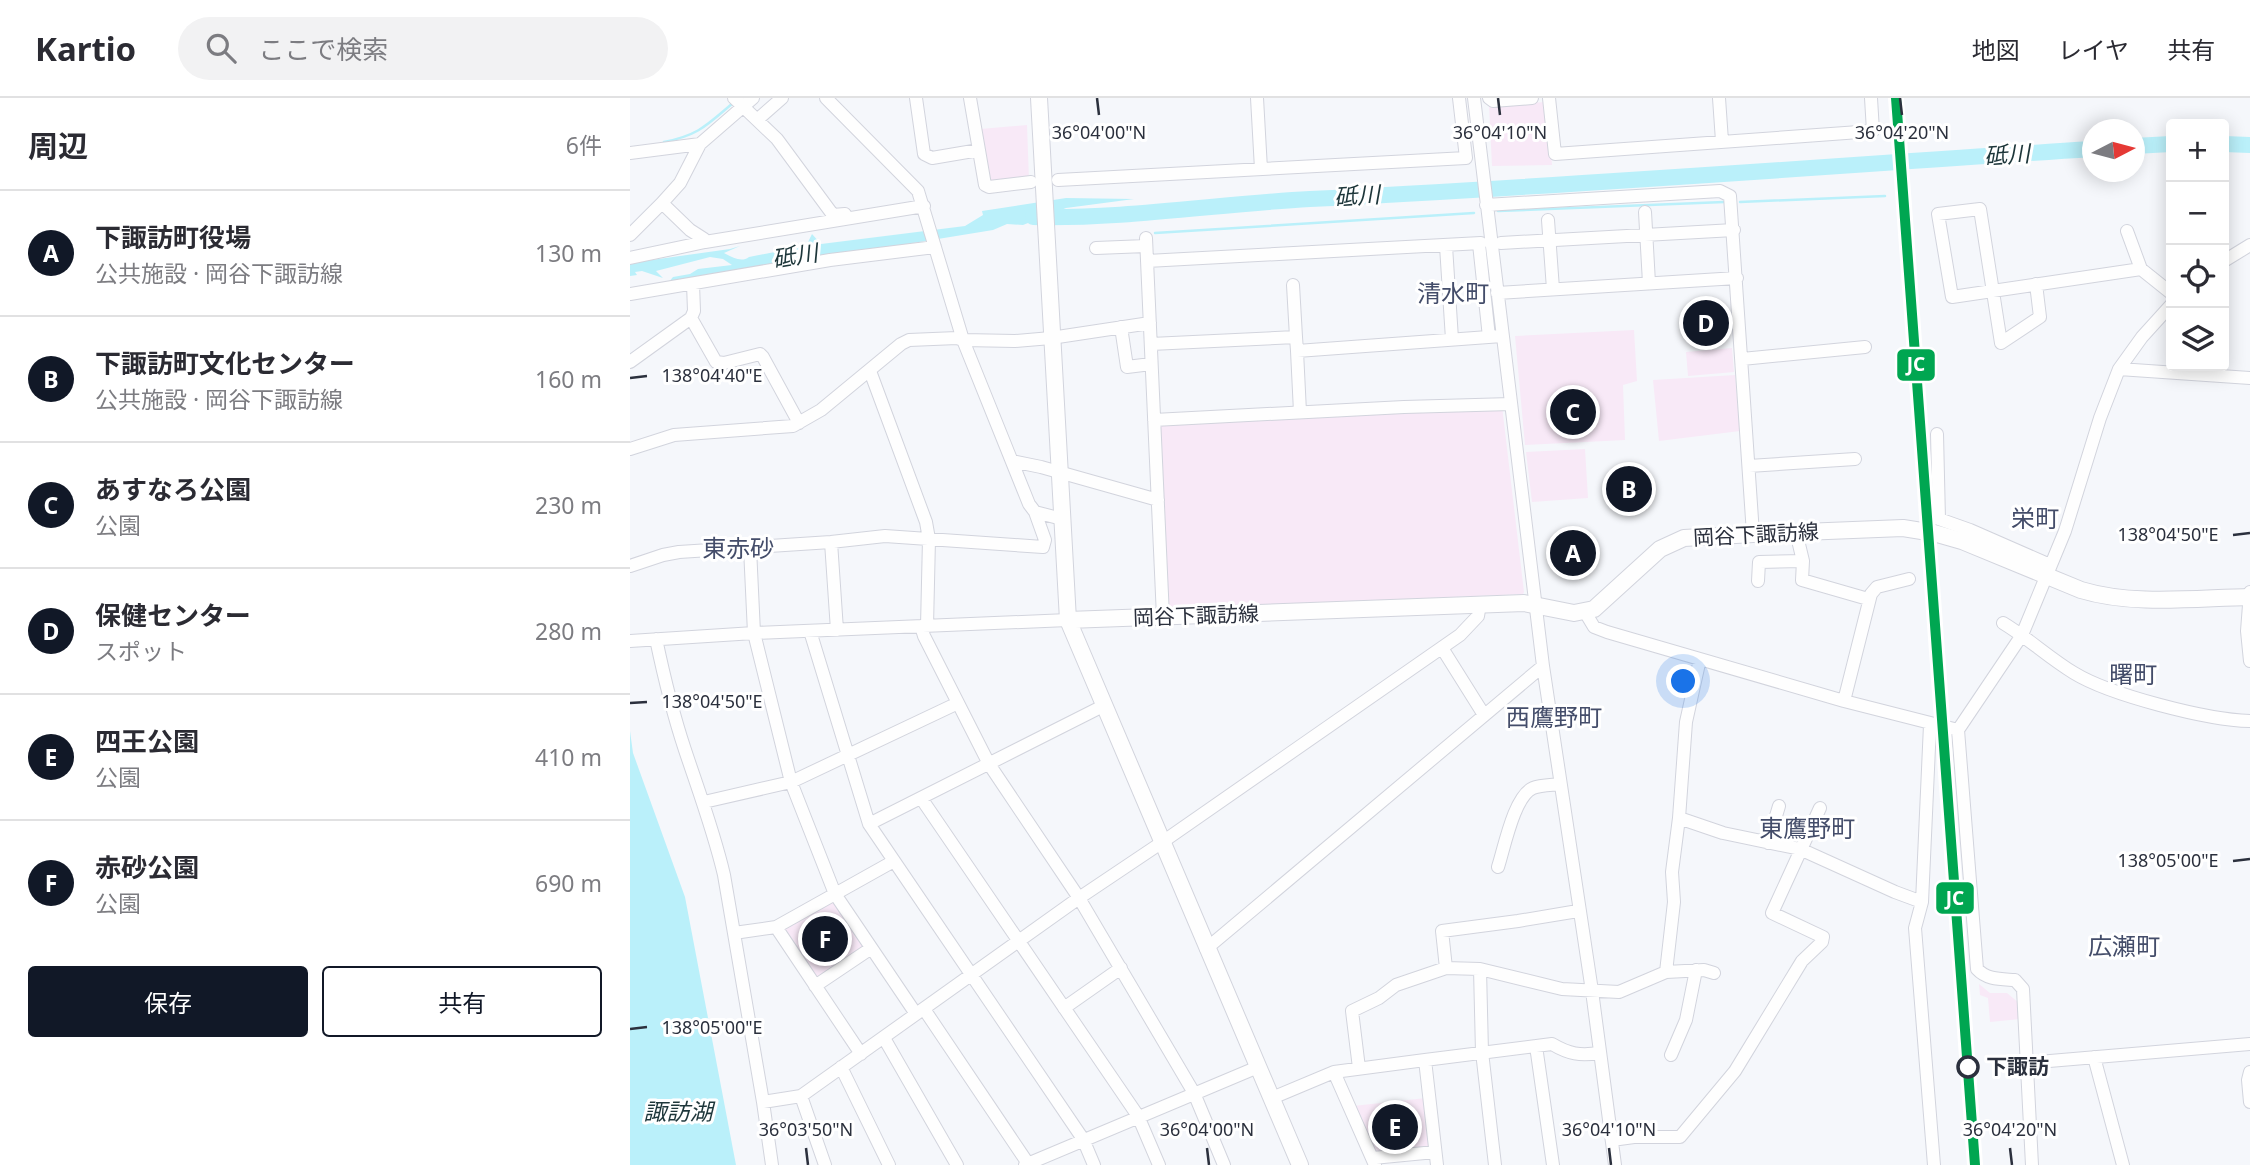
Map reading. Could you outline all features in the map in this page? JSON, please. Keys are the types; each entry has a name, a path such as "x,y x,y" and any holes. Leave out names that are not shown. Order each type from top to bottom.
{"main road":[{"path":"1039,98 1068,620 1161,844 1300,1165"},
{"name":"岡谷下諏訪線","path":"1068,620 1480,604 1535,604 1561,612 1585,612 1601,604 1660,549 1684,538 1903,528 1962,541 2047,570 2081,590 2119,599 2249,595"}],"street":[{"path":"757,120 782,98"},
{"path":"630,566 679,552 885,536 1043,547 1045,540 1035,512 1029,504 963,340 918,191 826,98"},
{"path":"916,98 924,154 933,158 979,150"},
{"path":"970,98 985,185 989,187 1031,182"},
{"path":"1256,98 1261,170"},
{"path":"1058,180 1466,158 1459,98"},
{"path":"1474,98 1497,293 1495,336"},
{"path":"1489,98 1532,98"},
{"path":"1549,98 1555,154 1873,131 1871,98"},
{"path":"1719,98 1722,141"},
{"path":"630,235 680,183 700,144 743,103 777,139 833,215 857,212 859,218"},
{"path":"630,153 700,144"},
{"path":"1486,203 1720,191 1731,196 1753,534"},
{"path":"662,203 705,242"},
{"path":"630,251 630,258 705,242 925,209"},
{"path":"2036,284 2040,317 2001,343 1994,291 1980,209 1938,214 1952,297 1994,291 2036,284 2141,269"},
{"path":"1645,212 1649,283"},
{"path":"1548,220 1553,289"},
{"path":"1501,243 1734,230"},
{"path":"2127,231 2141,269 2166,289"},
{"path":"1096,248 1146,242 1163,617"},
{"path":"630,294 934,244"},
{"path":"1147,261 1480,244 1495,336 1511,404 1543,666 1615,1165"},
{"path":"2229,258 2250,245"},
{"path":"1446,246 1452,339"},
{"path":"1497,293 1737,278"},
{"path":"630,362 691,318 694,311 693,284"},
{"path":"1293,285 1300,412"},
{"path":"2032,1165 2022,989 2015,980 1989,977 1977,969 1958,730 2022,635 2065,531 2100,418 2119,369 2142,337 2168,308"},
{"path":"691,318 716,362 724,363 760,354 764,357 799,423"},
{"path":"630,449 674,435 788,427 799,423 821,410 909,340 957,338 1015,341 1150,323"},
{"path":"1121,327 1127,367 1152,364"},
{"path":"1151,344 1296,344 1495,336"},
{"path":"1742,359 1865,347"},
{"path":"2119,369 2250,378"},
{"path":"870,371 926,522 929,539 924,626 958,703 989,764 1079,898 1194,1093 1224,1165"},
{"path":"1154,421 1511,404"},
{"path":"1937,433 1939,519 1979,534 2047,570"},
{"path":"1749,466 1855,459"},
{"path":"1012,461 1158,500"},
{"path":"1035,512 1062,519"},
{"path":"1796,532 1803,561 1802,580 1868,599"},
{"path":"831,542 836,630"},
{"path":"750,548 754,633 790,782 835,894 870,949 920,1012 1027,1165 1258,1067"},
{"path":"1758,581 1759,562 1803,561"},
{"path":"1844,701 1868,599 1877,587 1909,579"},
{"path":"2249,595 2247,631 2250,661"},
{"path":"763,1102 801,1096 1079,898 1161,844 1460,635 1478,617 1480,604"},
{"path":"1585,612 1594,627 1607,632 1844,701 1958,730"},
{"path":"630,641 1068,620"},
{"path":"2003,624 2075,674 2112,690 2173,708 2250,721"},
{"path":"810,631 869,824 1083,1139 1094,1165"},
{"path":"656,639 685,750 704,802 724,875 772,1165"},
{"path":"1441,648 1484,715"},
{"path":"1666,972 1674,902 1671,872 1679,818 1686,722 1700,659"},
{"path":"1206,949 1543,666"},
{"path":"704,802 790,782 958,703"},
{"path":"869,824 1103,706"},
{"path":"1930,725 1922,902 1915,928 1934,1165"},
{"path":"1498,867 1522,798 1532,788 1560,784"},
{"path":"921,798 1138,1116 1159,1165"},
{"path":"1768,843 1779,806"},
{"path":"1612,1140 1680,1137 1735,1071 1802,961 1822,942 1824,937 1772,913 1820,808"},
{"path":"1679,818 1723,833 1800,849 1922,902"},
{"path":"734,933 776,927 894,861"},
{"path":"1446,968 1442,931 1578,911"},
{"path":"776,927 861,1054"},
{"path":"815,986 870,949"},
{"path":"1064,1008 1121,968"},
{"path":"1359,1068 1352,1011 1379,998 1396,985 1446,968 1480,970 1562,989 1619,992 1666,972 1704,970 1714,973"},
{"path":"1480,970 1482,1052 1495,1165"},
{"path":"1671,1055 1686,1020 1696,970"},
{"path":"884,1038 957,1165"},
{"path":"1272,1098 1334,1072 1359,1068 1552,1044 1579,1056 1600,1054"},
{"path":"2027,1063 2250,1044"},
{"path":"1536,1045 1553,1165"},
{"path":"2094,1057 2123,1165"},
{"path":"1334,1072 1374,1162 1436,1158 1425,1060"},
{"path":"841,1067 889,1165"},
{"path":"2250,1072 2250,1102"},
{"path":"801,1096 825,1165"}],"shaded area":[{"path":"1547,102 1552,165 1492,166 1489,105"},
{"path":"1027,125 1029,180 990,184 980,129"},
{"path":"1634,330 1637,381 1623,385 1625,440 1525,445 1515,336"},
{"path":"1732,348 1734,372 1688,376 1686,352"},
{"path":"1735,375 1740,431 1659,441 1653,380"},
{"path":"1502,406 1523,594 1166,609 1158,423"},
{"path":"1585,449 1588,498 1532,502 1526,452"},
{"path":"831,900 868,947 819,981 782,932 784,927"},
{"path":"1979,984 1990,993 2007,993 2019,1003 2020,1019 1990,1022 1988,998 1980,995"},
{"path":"1426,1098 1431,1149 1377,1156 1353,1106"}],"water":[{"path":"1066,198 1134,199 1066,208 1023,225 1007,224 993,230 668,283 673,277 690,274 698,269 732,265 723,259 710,257 656,271 663,278 642,271 630,276 630,263 740,246 724,253 736,259 743,259 806,246 812,234 821,244 965,226 983,215 982,211"},
{"name":"諏訪湖","path":"630,731 633,753 685,897 736,1165 630,1165"}],"waterway":[{"path":"664,142 694,132 733,103"},
{"name":"砥川","path":"2145,145 2166,144"},
{"name":"砥川","path":"2229,144 2250,145"},
{"name":"砥川","path":"1033,217 1102,216 1275,201 2082,150"},
{"path":"1740,202 1885,196"},
{"path":"1498,211 1724,202"},
{"path":"1155,233 1474,213"}],"transit line":[{"name":"JC","path":"1896,98 1975,1165"}],"place":[{"name":"保健センター","path":"1706,323"},
{"name":"あすなろ公園","path":"1573,412"},
{"name":"下諏訪町文化センター","path":"1629,489"},
{"name":"下諏訪町役場","path":"1573,553"},
{"name":"赤砂公園","path":"825,939"},
{"name":"下諏訪","path":"1968,1067"},
{"name":"四王公園","path":"1395,1127"}],"district":[{"name":"清水町","path":"1453,294"},
{"name":"栄町","path":"2035,519"},
{"name":"東赤砂","path":"738,549"},
{"name":"曙町","path":"2133,675"},
{"name":"西鷹野町","path":"1554,718"},
{"name":"東鷹野町","path":"1807,829"},
{"name":"広瀬町","path":"2124,947"}]}
